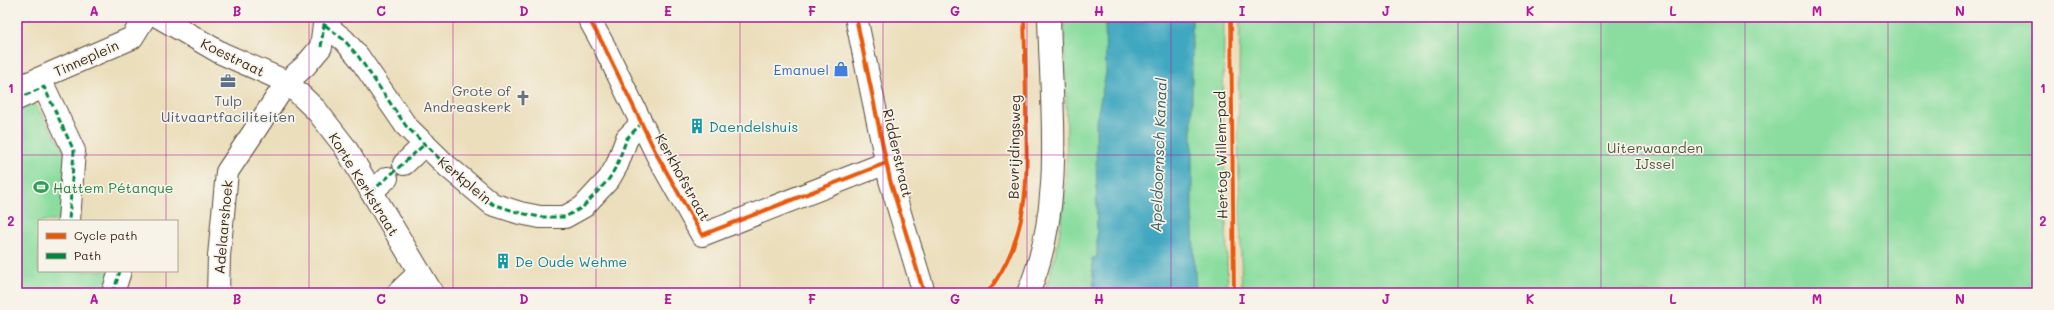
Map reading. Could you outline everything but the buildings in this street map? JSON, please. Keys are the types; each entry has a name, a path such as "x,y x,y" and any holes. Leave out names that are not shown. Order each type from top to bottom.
{"street":[{"name":"Tinneplein","path":"17,88 132,38 145,17"},
{"name":"Koestraat","path":"159,17 221,53 287,82"},
{"name":"Kerkhofstraat","path":"588,17 604,46 641,124 702,235 886,163"},
{"name":"Ridderstraat","path":"856,17 882,137 886,163 924,293"},
{"path":"1028,293 1037,270 1044,243 1051,189 1052,146 1049,17"},
{"name":"Adelaarshoek","path":"218,293 219,256 227,172 287,82 305,66 321,47 325,21"},
{"name":"Kerkplein","path":"325,21 349,45 406,126 446,166 492,204 540,217 565,217 583,207 605,184 617,165 627,138 641,124"},
{"name":"Korte Kerkstraat","path":"287,82 317,111 345,147 379,185 419,273 432,293"},
{"name":"Tinneplein","path":"17,99 44,87 74,151 69,220"},
{"path":"404,164 425,144"},
{"path":"113,293 120,272"},
{"path":"398,293 419,273"}],"green space":[{"path":"1064,17 1224,17 1223,109 1228,293 1044,293 1054,259 1061,225 1065,191 1067,121"},
{"name":"Uiterwaarden IJssel","path":"1240,17 2037,17 2037,293 1242,293 1238,136"},
{"name":"Hattem Pétanque","path":"33,101 66,152 65,220 38,220 38,272 114,272 103,293 17,293 17,108"}],"water":[{"name":"Apeldoornsch Kanaal","path":"1105,17 1192,17 1192,209 1196,293 1094,293 1092,258 1097,257 1096,121 1106,73"}],"marked path":[{"path":"321,47 325,17"},
{"path":"325,25 344,40 358,56 406,126 447,166 492,204 520,213 540,217 565,217 583,207 609,179 617,165 627,138 641,124"},
{"path":"17,99 44,87 74,151 69,220"},
{"path":"371,192 425,144"},
{"path":"113,293 120,272"}],"cycle path":[{"path":"588,17 604,46 657,155 702,235 886,163"},
{"path":"856,17 890,180 924,293"},
{"name":"Bevrijdingsweg","path":"987,293 1001,273 1011,253 1023,211 1027,167 1024,17"},
{"name":"Hertog Willem-pad","path":"1231,17 1234,293"}],"place":[{"name":"Emanuel","path":"841,69"},
{"name":"Tulp Uitvaartfaciliteiten","path":"228,81"},
{"name":"Grote of Andreaskerk","path":"523,98"},
{"name":"Daendelshuis","path":"697,126"},
{"name":"Hattem Pétanque","path":"41,187"},
{"name":"De Oude Wehme","path":"503,261"}]}
